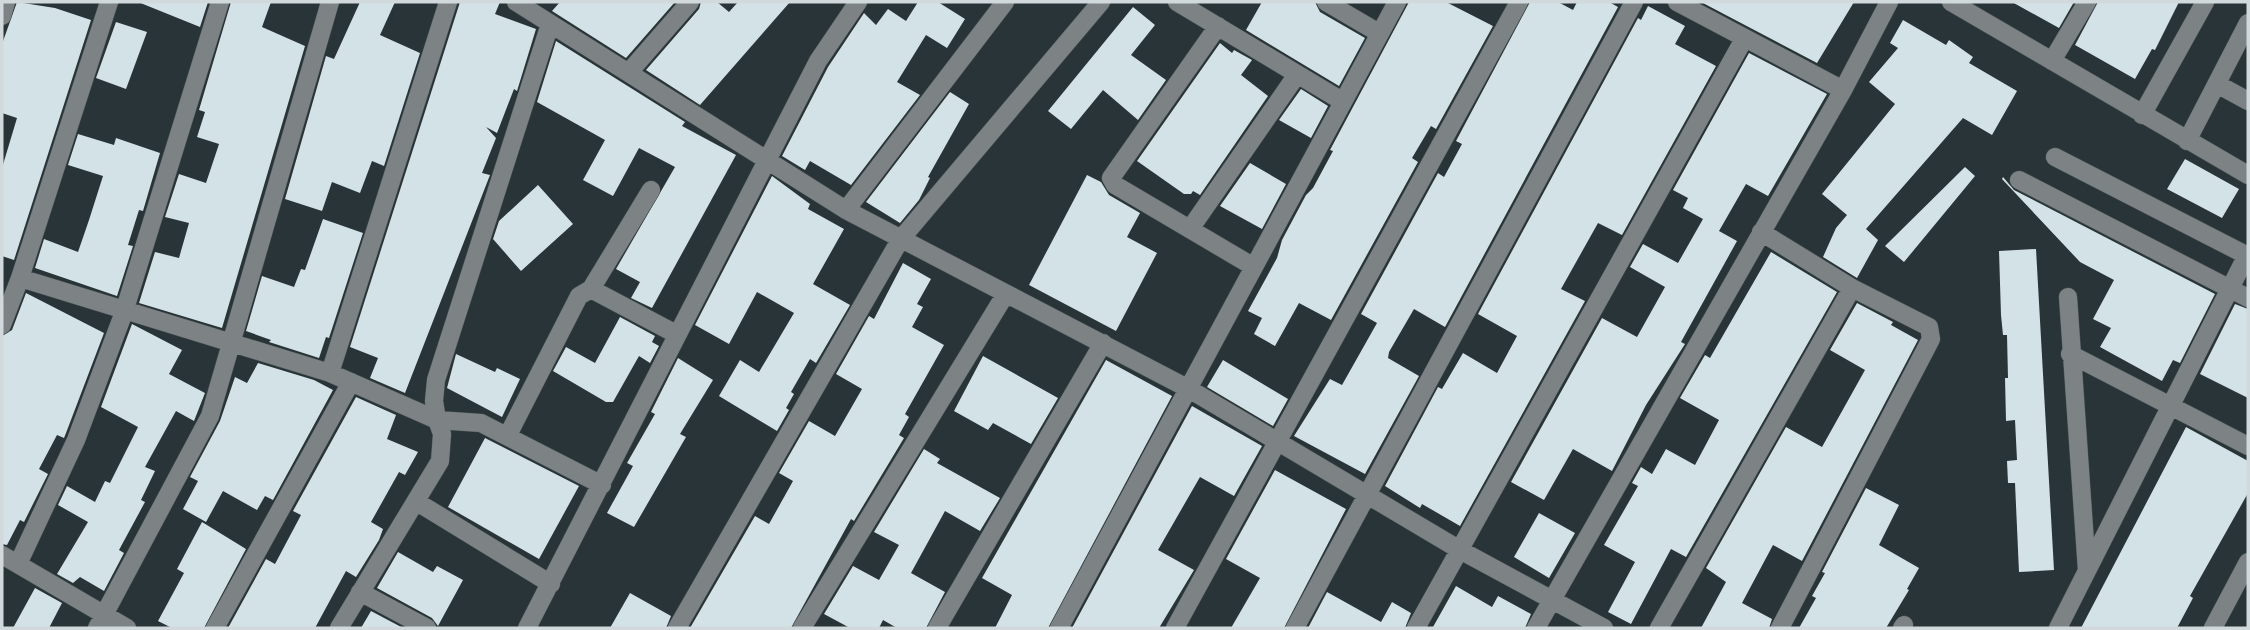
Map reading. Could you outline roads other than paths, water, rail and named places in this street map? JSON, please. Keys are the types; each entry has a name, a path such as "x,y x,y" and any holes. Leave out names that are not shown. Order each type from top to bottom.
{"street":[{"path":"2,16 6,2"},
{"path":"2,325 20,278 109,2"},
{"path":"18,564 76,440 124,312 220,2"},
{"path":"100,623 205,426 233,341 330,2"},
{"path":"330,373 448,2"},
{"path":"516,2 543,13 846,210 1189,389 1460,550 1604,628"},
{"path":"630,71 690,2"},
{"path":"527,628 766,160 829,42 858,2"},
{"path":"846,210 1004,2"},
{"path":"677,628 900,240 1101,2"},
{"path":"1177,2 1296,76 1342,101"},
{"path":"1326,2 1379,33"},
{"path":"1059,628 1397,2"},
{"path":"1175,628 1519,2"},
{"path":"1295,628 1369,496 1634,2"},
{"path":"1676,2 1843,90"},
{"path":"1536,628 1843,90 1889,2"},
{"path":"2052,61 2087,2"},
{"path":"2143,116 2205,2"},
{"path":"1960,4 2143,116 2248,175"},
{"path":"339,628 417,502 439,461 442,434 434,401 436,380 543,13"},
{"path":"2187,141 2248,23"},
{"path":"1218,26 1111,178 1115,185 1254,268"},
{"path":"1416,628 1744,39"},
{"path":"1190,229 1296,76"},
{"path":"2217,84 2248,101"},
{"path":"2056,157 2248,256 2058,628"},
{"path":"2019,180 2248,298"},
{"path":"508,435 579,296 591,289 650,190"},
{"path":"1761,232 1852,288 1919,320 1929,327 1931,339 1780,628"},
{"path":"20,278 124,312 233,341 330,373 437,420 481,423 602,485"},
{"path":"1659,628 1852,288"},
{"path":"591,289 677,334"},
{"path":"802,628 1005,295"},
{"path":"2068,297 2087,571"},
{"path":"937,628 1102,343"},
{"path":"2070,354 2248,446"},
{"path":"215,628 351,382"},
{"path":"417,502 551,584"},
{"path":"2,555 100,623 127,628"},
{"path":"2213,628 2248,562"},
{"path":"360,592 427,628"}]}
